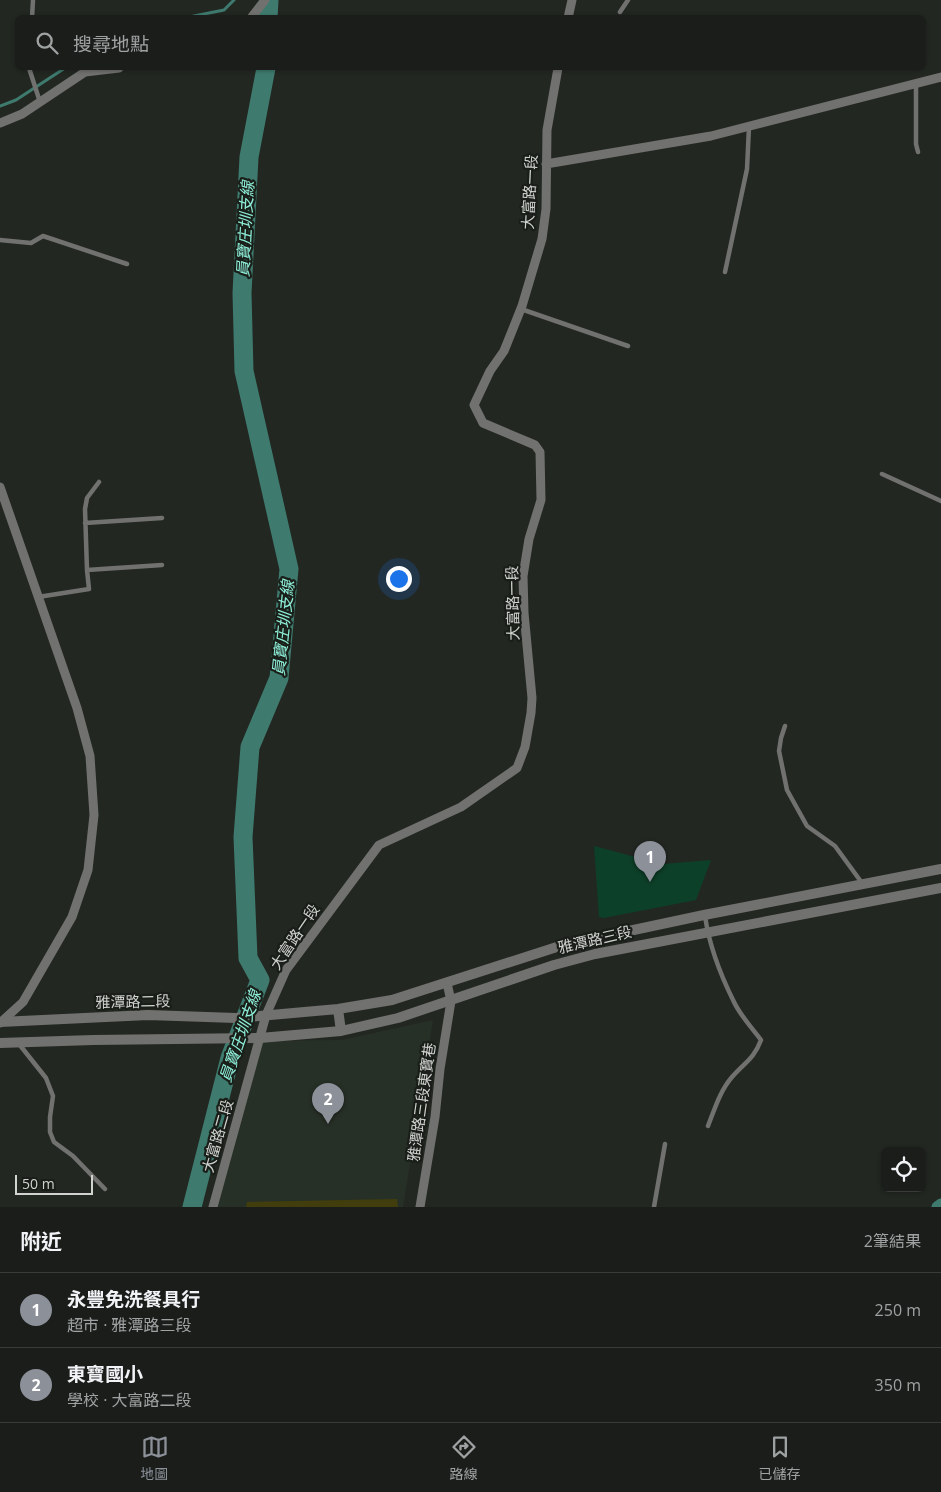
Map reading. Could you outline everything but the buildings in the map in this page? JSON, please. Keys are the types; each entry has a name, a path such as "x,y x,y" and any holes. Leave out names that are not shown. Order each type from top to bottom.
{"street":[{"path":"253,15 265,0"},
{"path":"569,15 572,0"},
{"path":"0,124 22,114 85,72 102,70"},
{"name":"大富路一段","path":"266,1015 286,970 379,845 461,807 517,768 525,747 532,698 524,613 523,576 529,538 540,500 540,452 535,445 483,423 474,405 490,372 504,351 521,308 542,239 546,209 547,130 558,70"},
{"path":"546,164 711,136 941,76"},
{"path":"0,487 77,708 90,756 94,815 88,870 72,917 23,1002 1,1023"},
{"name":"雅潭路三段","path":"266,1015 338,1009 392,1000 563,945 704,915 941,869"},
{"name":"雅潭路三段","path":"260,1038 341,1032 398,1018 554,965 595,954 941,888"},
{"path":"447,983 451,1001"},
{"name":"雅潭路三段東寶巷","path":"420,1207 451,1001"},
{"path":"338,1009 341,1032"},
{"name":"雅潭路二段","path":"1,1023 148,1015 236,1018 266,1015"},
{"name":"大富路二段","path":"213,1207 266,1015"},
{"path":"0,1043 260,1038"}],"lane":[{"path":"32,15 33,0"},
{"path":"620,12 628,0"},
{"path":"30,70 40,102"},
{"path":"916,82 916,144 918,152"},
{"path":"725,272 747,169 748,127"},
{"path":"0,240 31,243 43,236 127,264"},
{"path":"521,308 628,346"},
{"path":"882,474 941,501"},
{"path":"38,597 89,589 85,509 87,498 98,482"},
{"path":"85,523 162,518"},
{"path":"87,570 162,564"},
{"path":"785,726 779,751 787,790 807,826 835,846 862,884"},
{"path":"704,915 707,932 734,1003 761,1040 756,1053 732,1077 720,1094 708,1126"},
{"path":"17,1042 46,1078 53,1096 50,1132 54,1142 73,1156 105,1189"},
{"path":"654,1207 665,1144"}],"shaded area":[{"path":"433,1020 403,1207 215,1207 263,1041 342,1040"},
{"path":"397,1199 398,1207 246,1207 247,1202"}],"waterway":[{"path":"199,15 224,10 234,0"},
{"name":"員寶庄圳支線","path":"268,15 269,0"},
{"path":"0,106 16,100 62,70"},
{"name":"員寶庄圳支線","path":"192,1207 230,1058 260,980 248,958 243,837 250,747 279,678 289,569 244,371 242,293 249,157 266,70"},
{"path":"937,1207 941,1204"}],"place":[{"name":"永豐免洗餐具行","path":"650,882"},
{"name":"東寶國小","path":"328,1124"}]}
